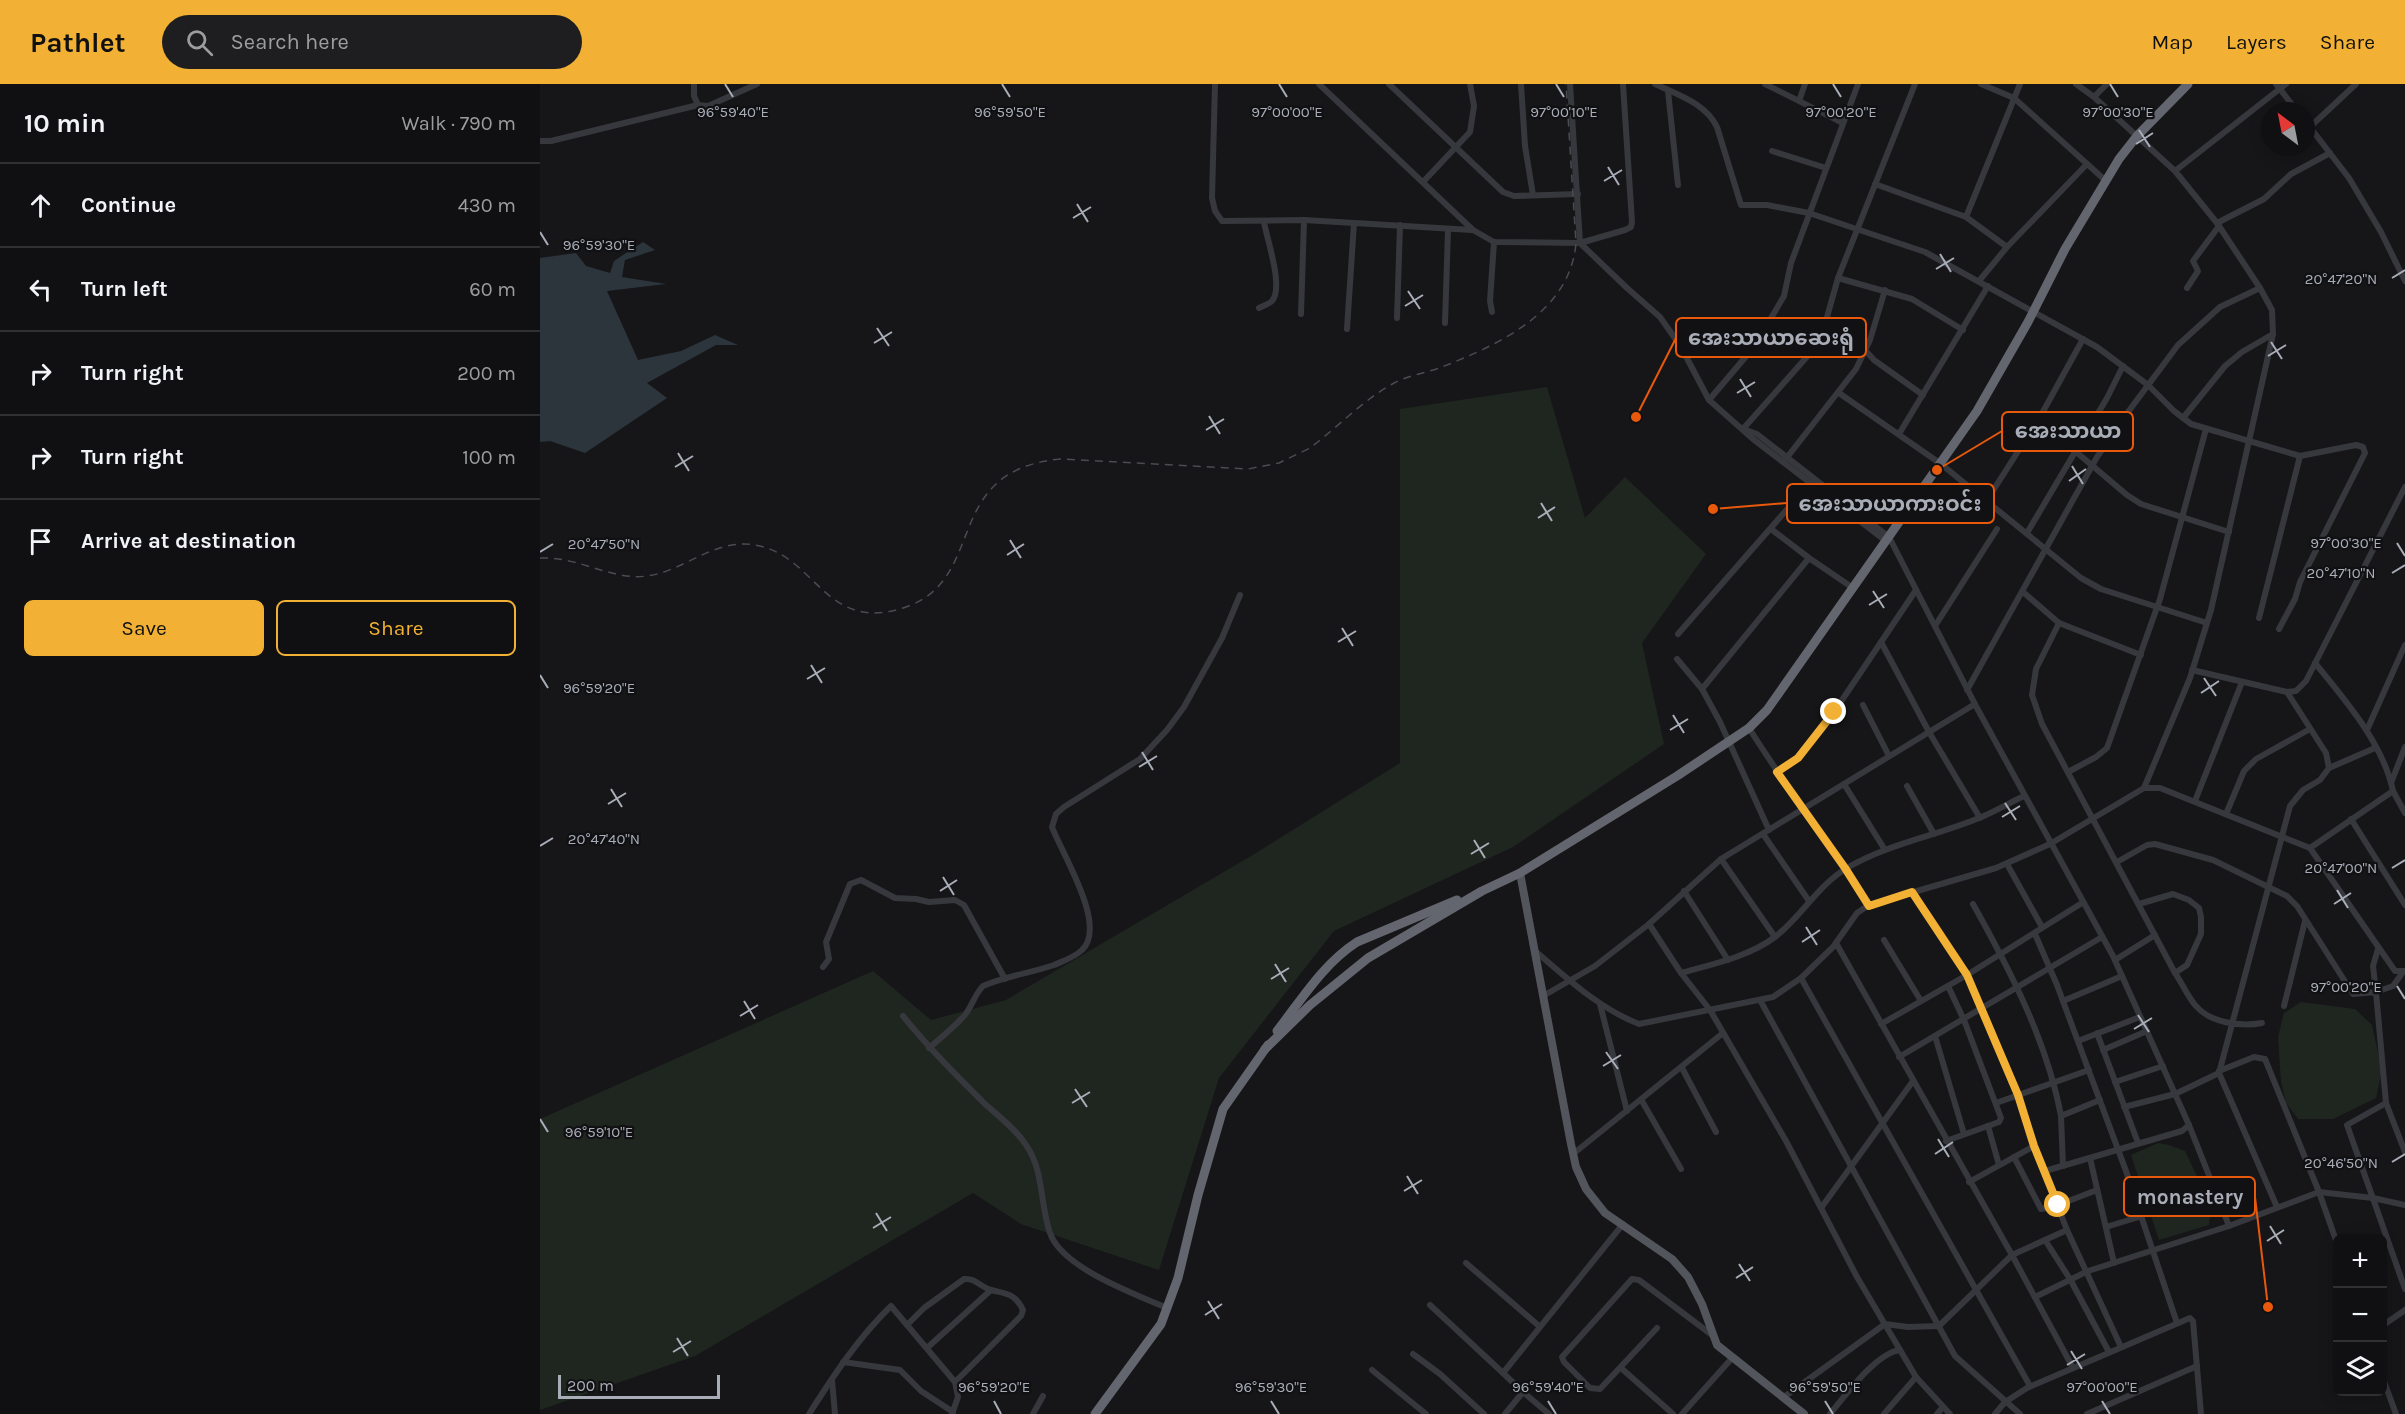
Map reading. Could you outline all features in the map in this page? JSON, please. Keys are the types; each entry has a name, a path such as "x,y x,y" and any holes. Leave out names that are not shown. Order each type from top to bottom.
{"highway":[{"path":"1095,1414 1161,1324 1179,1278 1198,1195 1223,1109 1323,970 1346,950 1371,936 1520,873 1728,743 1749,728 1767,710 1977,411 2034,312 2065,249 2119,159 2137,136 2188,84"},
{"path":"1265,1049 1310,1005 1368,958 1482,891"}],"main road":[{"path":"1520,873 1573,1154 1586,1189 1605,1214 1672,1259 1688,1277 1705,1311 1717,1345 1804,1414"}],"street":[{"path":"694,84 693,96 698,105"},
{"path":"540,141 550,141 698,105 708,106 757,84"},
{"path":"1215,84 1212,198 1217,218 1225,223 1304,220 1473,230"},
{"path":"1319,84 1473,230 1494,242 1580,243 1631,227 1623,84"},
{"path":"1389,84 1503,192 1514,196 1578,194"},
{"path":"1423,182 1470,132 1473,119 1470,84"},
{"path":"1521,84 1525,146 1533,195"},
{"path":"1570,84 1580,243 1660,317 1681,347 1709,400 1743,429 1888,539 2024,796 2115,960 2189,1125 2229,1226"},
{"path":"1655,84 1703,107 1712,116 1741,205 1767,205 1809,213 1925,252 2083,339 2118,361 2191,424 2300,456 2356,445 2363,447 2365,453 2279,629"},
{"path":"1765,84 1843,123"},
{"path":"1799,101 1805,84"},
{"path":"1709,400 1754,347 1784,296 1791,263 1858,84"},
{"path":"1743,429 1820,342 1838,278 1915,84"},
{"path":"1981,84 2014,98 2106,182"},
{"path":"1966,217 2020,84"},
{"path":"2076,84 2094,97 2175,171 2218,224 2272,310 2273,334 2229,532 2206,623 2192,670 2144,788"},
{"path":"2094,97 2107,84"},
{"path":"2175,171 2278,87 2286,84"},
{"path":"2315,119 2356,84"},
{"path":"2278,87 2290,102"},
{"path":"1668,91 1678,185"},
{"path":"2315,134 2349,178 2381,232 2405,281"},
{"path":"1772,151 1826,168"},
{"path":"2187,288 2198,271 2193,261 2218,224 2257,203 2292,174 2330,153"},
{"path":"1979,281 2007,247 2087,164"},
{"path":"1875,184 1966,217 2007,247"},
{"path":"1301,314 1304,220"},
{"path":"1259,308 1271,302 1276,292 1277,281 1264,222"},
{"path":"1347,329 1354,223"},
{"path":"1397,318 1400,225"},
{"path":"1445,323 1448,230"},
{"path":"1492,312 1490,301 1494,242"},
{"path":"1838,278 1912,299 1963,330"},
{"path":"1899,434 1989,286"},
{"path":"1967,690 2093,464 2148,385 2178,345 2220,308 2260,288"},
{"path":"1785,460 1856,369 1865,350 1885,290"},
{"path":"2183,418 2225,366 2242,352 2273,334"},
{"path":"1987,500 2040,417 2083,339"},
{"path":"1865,350 1874,360 1923,395"},
{"path":"2027,533 2107,398 2123,366"},
{"path":"1839,393 1941,464 2081,578 2100,589 2206,623"},
{"path":"2068,772 2096,757 2107,748 2157,607 2206,429"},
{"path":"2075,451 2141,504 2229,532"},
{"path":"2259,618 2300,456"},
{"path":"1785,460 1810,483 1888,539"},
{"path":"1678,634 1810,483"},
{"path":"2192,670 2287,692 2296,691 2306,681 2405,487"},
{"path":"1771,529 1852,588"},
{"path":"1935,626 1997,530"},
{"path":"1702,689 1809,558"},
{"path":"1777,772 1798,758 1834,712 1916,590"},
{"path":"2023,592 2059,623 2141,655"},
{"path":"929,1048 965,1015 983,986 1053,965 1083,949 1089,939 1091,922 1083,895 1052,827 1053,819 1064,807 1140,759 1167,730 1184,706 1222,638 1240,595"},
{"path":"2059,623 2036,669 2032,695 2042,724 2175,973 2196,1006 2207,1015 2230,1023 2245,1025 2262,1023"},
{"path":"1881,642 1929,732 1980,818"},
{"path":"2367,730 2405,645"},
{"path":"1677,659 1702,689 1720,722 1766,832 1809,901"},
{"path":"2315,663 2367,730 2397,801 2405,813"},
{"path":"2195,801 2242,682"},
{"path":"2287,692 2326,753 2329,768"},
{"path":"1543,996 1595,966 1649,924 1721,859 1975,704"},
{"path":"1863,705 1889,756"},
{"path":"1749,728 1869,906"},
{"path":"2226,814 2244,771 2256,759 2310,729"},
{"path":"2310,848 2392,787 2405,747"},
{"path":"2277,1207 2219,1072 2230,1023 2270,888 2280,837 2290,806 2303,790 2320,780 2329,768 2375,748"},
{"path":"1844,783 1885,850"},
{"path":"1907,786 1934,834"},
{"path":"1534,950 1600,1004 1639,1024 1773,997 1801,978 1836,943 1857,913 1869,906 2007,864 2050,844 2144,788 2160,788 2310,848 2378,949 2395,971 2404,971"},
{"path":"1682,973 1754,950 1775,937 1845,868 1885,850 1980,818 2024,796"},
{"path":"2397,801 2405,798"},
{"path":"2351,819 2405,905"},
{"path":"2117,862 2147,845 2155,844 2213,860 2287,896 2297,906 2353,994 2376,992 2392,986 2404,971"},
{"path":"1721,859 1775,937"},
{"path":"2007,864 2042,927"},
{"path":"823,967 829,959 826,942 850,884 861,879 895,898 916,898 929,902 955,900 963,905 1005,979"},
{"path":"1684,891 1728,960"},
{"path":"1912,892 1967,975 2018,1095 2034,1146 2067,1230 2088,1271 2121,1347"},
{"path":"2139,904 2173,894 2189,900 2199,908 2202,917 2201,934 2187,965 2175,973"},
{"path":"1881,1024 2001,955 2082,903"},
{"path":"1973,904 2017,988 2055,1082 2061,1116 2063,1166"},
{"path":"2284,1006 2305,921"},
{"path":"1649,924 1710,1010 1786,1141 1857,1278 1916,1377 1950,1414"},
{"path":"2035,934 2063,1001 2126,1171 2177,1323"},
{"path":"2115,960 2155,935"},
{"path":"1899,1057 2102,937"},
{"path":"1884,940 1921,1001"},
{"path":"1836,943 2073,1368"},
{"path":"2378,949 2373,966 2386,1103 2405,1152"},
{"path":"2063,1001 2122,976"},
{"path":"1801,978 2030,1386"},
{"path":"1946,1140 1999,1122 2001,1118 1965,1020 1948,986"},
{"path":"1760,999 1955,1356 2020,1414"},
{"path":"1600,1004 1627,1112"},
{"path":"903,1016 929,1048 1026,1144 1036,1166 1050,1234 1056,1243 1068,1256 1104,1281 1167,1308"},
{"path":"2078,1041 2140,1017"},
{"path":"2103,1050 2147,1031"},
{"path":"1573,1154 1642,1101 1723,1033"},
{"path":"2097,1033 2138,1143"},
{"path":"1935,1036 1964,1134"},
{"path":"2124,1107 2175,1094 2254,1057 2265,1059 2319,1192 2333,1234"},
{"path":"2115,1082 2163,1066"},
{"path":"1682,1068 1716,1132"},
{"path":"1996,1103 2089,1070"},
{"path":"1821,1208 1912,1081"},
{"path":"2061,1116 2100,1100"},
{"path":"1642,1101 1681,1169"},
{"path":"2386,1103 2347,1125 2405,1289"},
{"path":"2045,1171 2182,1131 2189,1125"},
{"path":"1988,1126 1999,1165"},
{"path":"1969,1182 2034,1146"},
{"path":"2014,1157 2040,1208 2058,1205 2097,1190"},
{"path":"2090,1158 2114,1263"},
{"path":"2035,1297 2088,1271 2229,1226 2319,1192 2373,1198 2405,1205"},
{"path":"2106,1227 2142,1216"},
{"path":"1503,1373 1623,1224"},
{"path":"1784,1397 1885,1324 1908,1327 1939,1326 2012,1255 2067,1230"},
{"path":"2045,1240 2070,1279 2109,1352"},
{"path":"1466,1263 1539,1326"},
{"path":"907,1325 924,1308 964,1279 972,1279 991,1290 999,1290 1014,1298 1023,1310 1021,1316 955,1382"},
{"path":"1657,1328 1600,1389 1594,1389 1564,1362 1562,1357 1632,1279 1640,1280 1712,1335"},
{"path":"927,1348 991,1290"},
{"path":"1430,1305 1549,1414"},
{"path":"809,1414 843,1362 868,1328 891,1306 955,1382 958,1397 953,1413 921,1391 900,1370 843,1362"},
{"path":"2387,1323 2405,1310"},
{"path":"1995,1414 2005,1402 2030,1386 2177,1323 2192,1319 2200,1414"},
{"path":"1830,1414 1874,1365 1887,1354 1900,1350"},
{"path":"1413,1354 1440,1374 1484,1414"},
{"path":"1682,1414 1733,1357"},
{"path":"2087,1414 2197,1366"},
{"path":"1621,1368 1673,1414"},
{"path":"1372,1370 1426,1414"},
{"path":"1884,1414 1916,1377"},
{"path":"832,1379 835,1414"},
{"path":"2387,1390 2396,1414"},
{"path":"1505,1414 1523,1392"},
{"path":"1033,1414 1043,1396"},
{"path":"1937,1414 1943,1407"}],"shaded area":[{"path":"643,242 655,250 625,260 622,277 666,284 607,291 638,360 681,351 715,335 738,345 716,345 647,383 667,398 585,453 550,441 540,442 540,258 576,253 586,266 610,273 614,261"},
{"path":"1547,387 1585,518 1625,477 1706,554 1642,643 1664,744 1513,847 1334,931 1219,1078 1159,1270 1021,1224 973,1193 695,1356 540,1410 540,1119 873,971 931,1020 1006,1000 1251,856 1400,763 1400,409"},
{"path":"2301,1002 2355,1009 2372,1025 2382,1071 2376,1098 2333,1119 2298,1119 2286,1103 2281,1082 2278,1037 2284,1013"},
{"path":"2158,1143 2185,1151 2211,1206 2209,1225 2159,1240 2131,1155"}],"railway":[{"path":"540,558 554,558 634,577 661,573 726,546 755,545 776,552 793,563 839,602 857,611 879,613 906,607 932,593 948,573 960,551 980,503 997,483 1022,468 1060,459 1248,469 1279,463 1310,448 1361,406 1394,383 1464,358 1508,336 1529,322 1561,288 1571,267 1576,243 1566,84"}],"place":[{"name":"အေးသာယာဆေးရုံ","path":"1636,417"},
{"name":"အေးသာယာ","path":"1937,470"},
{"name":"အေးသာယာကားဝင်း","path":"1713,509"},
{"name":"monastery","path":"2268,1307"}],"route":[{"path":"1834,712 1798,758 1777,772 1869,906 1912,892 1967,975 2018,1095 2034,1146 2058,1205"}]}
